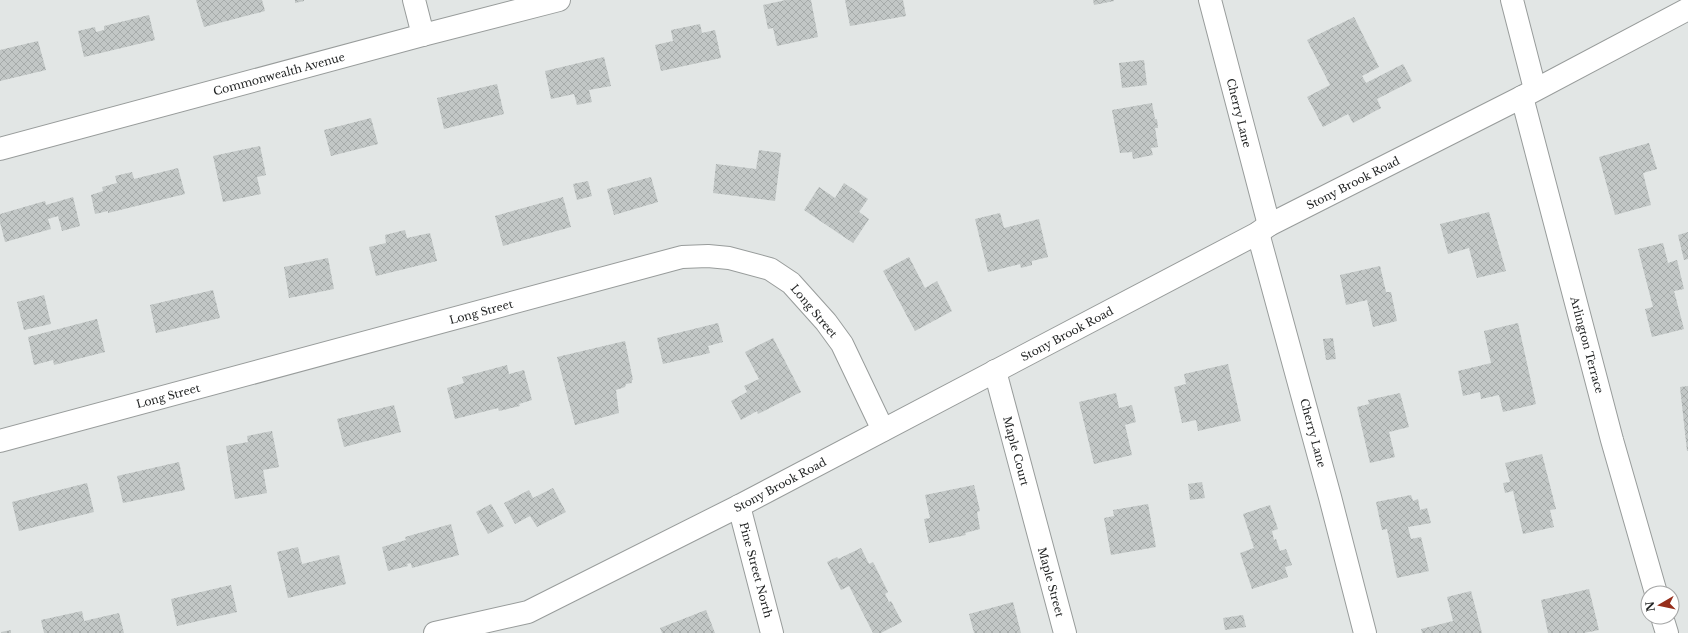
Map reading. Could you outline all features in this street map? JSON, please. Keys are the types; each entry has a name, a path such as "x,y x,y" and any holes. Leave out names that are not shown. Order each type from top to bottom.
{"street":[{"path":"414,0 423,35"},
{"name":"Commonwealth Avenue","path":"0,149 558,0"},
{"name":"Cherry Lane","path":"1210,0 1264,229 1328,490 1365,633"},
{"name":"Arlington Terrace","path":"1512,0 1529,93 1612,440 1654,585"},
{"name":"Stony Brook Road","path":"435,633 528,612 739,506 1264,229 1529,93 1688,9"},
{"name":"Long Street","path":"0,441 682,257 708,256 729,258 770,269 791,283 826,322 842,344 883,430"},
{"name":"Maple Court","path":"995,371 1037,531"},
{"name":"Pine Street North","path":"739,506 772,633"},
{"name":"Maple Street","path":"1037,531 1064,633"}],"building":[{"path":"196,0 262,0 265,11 204,27"},
{"path":"295,0 304,0 304,1 295,3"},
{"path":"786,0 811,0 818,37 777,46 773,28 768,29 763,5"},
{"path":"845,0 903,0 906,16 850,26"},
{"path":"1093,0 1114,0 1114,1 1094,5"},
{"path":"149,15 155,40 84,57 78,31 95,27 96,32 104,30 104,26"},
{"path":"1354,17 1379,67 1362,76 1366,83 1403,64 1412,81 1377,99 1381,108 1353,123 1348,114 1323,127 1307,97 1330,85 1307,40"},
{"path":"700,24 702,33 715,30 721,58 661,71 655,45 673,41 671,30"},
{"path":"38,41 46,70 0,81 0,50"},
{"path":"604,57 611,86 589,90 592,102 577,105 574,94 551,99 545,71"},
{"path":"1144,60 1147,85 1122,88 1119,63"},
{"path":"497,84 504,114 444,129 437,98"},
{"path":"1152,103 1158,128 1155,128 1158,147 1151,148 1153,155 1133,159 1132,152 1120,153 1112,110"},
{"path":"371,118 378,144 331,156 324,130"},
{"path":"1649,143 1657,169 1643,173 1651,205 1615,215 1599,157"},
{"path":"260,146 266,175 257,177 261,194 223,202 213,156"},
{"path":"759,150 781,153 775,201 713,193 716,164 756,169"},
{"path":"178,168 185,194 108,213 108,211 95,214 91,195 103,191 102,187 117,183 115,176 132,172 134,179"},
{"path":"651,177 658,202 614,215 607,189"},
{"path":"588,181 592,196 577,200 573,184"},
{"path":"844,183 868,199 859,212 869,219 853,243 804,210 819,187 835,198"},
{"path":"73,197 80,226 62,231 58,216 48,219 51,229 5,242 0,222 0,214 45,201 46,205"},
{"path":"563,197 571,227 503,246 495,216"},
{"path":"1489,212 1506,271 1477,278 1469,248 1448,254 1440,224"},
{"path":"1000,213 1004,228 1039,219 1048,257 1032,261 1032,265 1021,268 1020,264 988,272 975,219"},
{"path":"405,230 407,238 430,233 437,261 376,276 369,247 386,243 385,235"},
{"path":"1688,232 1688,259 1684,260 1678,235"},
{"path":"1663,243 1668,263 1677,260 1684,289 1674,291 1684,329 1652,337 1645,309 1653,307 1638,249"},
{"path":"909,257 925,288 937,281 952,311 915,331 883,271"},
{"path":"328,258 334,289 289,298 284,267"},
{"path":"1380,266 1386,292 1391,292 1397,321 1373,327 1367,300 1346,305 1340,275"},
{"path":"213,290 220,318 156,333 150,305"},
{"path":"44,295 51,324 24,330 17,302"},
{"path":"97,319 105,352 54,365 53,360 34,365 28,337"},
{"path":"718,323 723,342 708,346 710,353 663,364 657,338"},
{"path":"1518,323 1536,404 1503,412 1499,395 1481,399 1480,392 1463,396 1458,371 1491,363 1484,331"},
{"path":"773,338 801,392 758,414 757,411 741,420 731,401 747,392 744,386 759,379 745,352"},
{"path":"1333,338 1336,359 1326,360 1323,339"},
{"path":"625,341 633,380 632,383 626,384 625,387 616,390 619,413 575,425 557,357"},
{"path":"1228,364 1241,421 1198,431 1196,420 1182,423 1174,387 1186,384 1184,374"},
{"path":"507,365 509,374 524,370 532,400 519,404 520,406 499,411 498,408 455,419 447,388 464,383 462,377"},
{"path":"1688,386 1688,451 1687,451 1680,387"},
{"path":"1116,393 1119,408 1132,405 1136,422 1125,425 1132,455 1094,464 1079,402"},
{"path":"1400,393 1409,427 1389,432 1395,457 1370,463 1357,407 1369,404 1368,400"},
{"path":"394,405 401,432 344,447 337,419"},
{"path":"272,431 279,467 263,470 267,493 235,499 226,446 248,442 247,436"},
{"path":"1542,454 1556,509 1550,510 1554,527 1523,534 1513,491 1505,493 1503,483 1510,482 1505,463"},
{"path":"179,462 185,490 123,503 117,476"},
{"path":"1202,482 1205,498 1190,500 1188,484"},
{"path":"87,483 94,512 19,531 12,502"},
{"path":"974,485 980,511 977,512 980,529 965,533 966,535 929,543 924,519 930,518 925,495"},
{"path":"553,488 566,512 537,527 530,516 515,524 504,503 529,490 533,498"},
{"path":"1411,495 1413,501 1418,499 1420,510 1427,508 1431,523 1408,527 1411,539 1421,537 1429,571 1397,578 1387,529 1382,530 1376,502"},
{"path":"491,504 504,526 488,534 476,512"},
{"path":"1148,504 1156,547 1111,555 1104,518 1114,516 1113,510"},
{"path":"1270,505 1278,529 1272,531 1274,540 1276,539 1280,551 1286,549 1292,565 1285,567 1288,577 1252,589 1240,553 1254,548 1243,514"},
{"path":"451,524 459,555 412,568 411,563 407,564 408,566 388,571 382,547 406,540 405,537"},
{"path":"298,547 302,564 339,555 346,584 288,598 277,552"},
{"path":"861,548 869,564 873,562 888,592 885,594 889,602 891,601 902,622 881,633 873,633 849,586 841,590 827,562 837,557 838,559"},
{"path":"231,585 237,612 177,626 171,599"},
{"path":"1589,589 1599,630 1584,633 1548,633 1541,600"},
{"path":"1471,591 1482,633 1422,633 1421,629 1453,621 1447,597"},
{"path":"1013,602 1021,633 974,633 969,614"},
{"path":"706,610 715,633 662,633 660,628"},
{"path":"82,611 84,621 119,613 124,633 44,633 41,620"},
{"path":"1243,615 1246,627 1225,630 1223,618"},
{"path":"11,630 11,633 1,633 1,632"}]}
